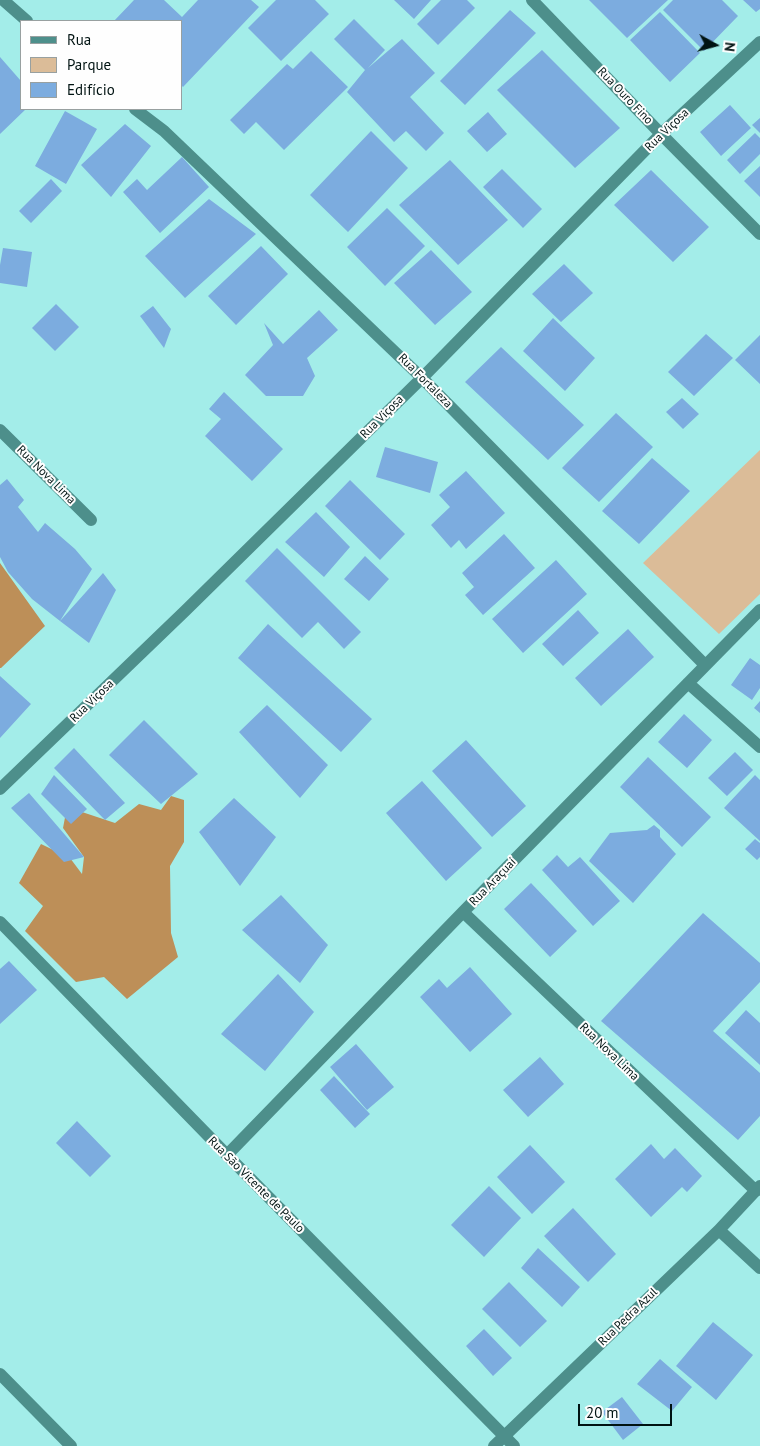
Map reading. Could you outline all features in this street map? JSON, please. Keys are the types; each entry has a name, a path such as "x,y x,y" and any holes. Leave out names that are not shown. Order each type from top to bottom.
{"street":[{"path":"3,0 26,20"},
{"name":"Rua Ouro Fino","path":"532,0 760,234"},
{"name":"Rua Viçosa","path":"0,789 185,611 422,378 661,134 760,42"},
{"name":"Rua Fortaleza","path":"136,110 164,131 422,378 705,665"},
{"name":"Rua Nova Lima","path":"0,430 91,520"},
{"name":"Rua Araçuaí","path":"227,1155 760,610"},
{"path":"688,683 760,747"},
{"name":"Rua Nova Lima","path":"463,912 758,1189"},
{"name":"Rua São Vicente de Paulo","path":"0,922 514,1446"},
{"name":"Rua Pedra Azul","path":"494,1446 719,1230 758,1189"},
{"path":"719,1230 760,1268"},
{"path":"0,1374 71,1446"}],"green space":[{"path":"760,450 760,594 719,634 643,563"}],"shaded area":[{"path":"0,563 45,626 1,668 0,668"},
{"path":"171,796 184,800 184,842 170,866 171,933 178,957 127,999 104,977 76,982 25,931 43,906 19,883 41,844 70,858 82,874 84,857 63,828 67,807 115,823 139,804 161,810"}],"building":[{"path":"134,0 164,0 182,17 198,0 251,0 259,7 183,87 182,20 115,20"},
{"path":"276,0 315,0 329,14 281,61 248,28"},
{"path":"394,0 431,0 414,19"},
{"path":"441,0 467,0 475,8 438,45 417,24"},
{"path":"589,0 668,0 627,38"},
{"path":"673,0 722,0 738,16 704,51 663,10"},
{"path":"743,0 760,0 760,9 756,12"},
{"path":"510,10 536,33 465,105 440,81"},
{"path":"660,12 700,53 670,82 630,40"},
{"path":"354,19 385,50 368,68 402,39 435,73 410,97 444,133 426,151 406,131 394,142 347,92 365,70 334,39"},
{"path":"542,50 620,128 575,168 497,90"},
{"path":"311,51 348,87 284,150 256,122 244,134 230,120 287,64 293,69"},
{"path":"0,57 20,80 20,110 25,110 0,134"},
{"path":"730,105 751,128 721,156 700,132"},
{"path":"65,111 97,129 66,184 35,166"},
{"path":"488,112 507,134 487,152 467,131"},
{"path":"760,118 760,133 752,125"},
{"path":"125,124 151,146 111,197 81,165"},
{"path":"371,131 408,168 348,232 310,195"},
{"path":"755,133 760,138 760,154 740,174 727,160"},
{"path":"182,157 209,187 160,233 123,192 137,179 147,190"},
{"path":"450,160 508,220 458,265 399,205"},
{"path":"760,166 760,197 744,181"},
{"path":"502,169 542,209 523,228 483,187"},
{"path":"651,170 709,227 673,262 614,205"},
{"path":"51,179 62,191 31,223 19,211"},
{"path":"209,199 256,234 185,298 145,256"},
{"path":"387,208 425,246 385,286 347,247"},
{"path":"261,246 288,274 236,325 208,296"},
{"path":"3,248 32,252 27,287 0,283 0,265"},
{"path":"431,250 472,292 435,325 394,283"},
{"path":"564,264 593,293 561,322 532,294"},
{"path":"56,304 79,327 55,351 32,328"},
{"path":"153,306 171,329 164,348 140,316"},
{"path":"319,310 338,330 307,358 315,376 303,396 266,396 245,375 273,345 264,323 283,344"},
{"path":"553,318 595,358 565,391 523,351"},
{"path":"706,334 733,358 694,396 668,372"},
{"path":"760,335 760,384 735,360"},
{"path":"501,347 584,425 548,460 465,382"},
{"path":"224,392 283,449 252,481 205,436 221,419 209,409"},
{"path":"682,398 699,414 683,429 666,412"},
{"path":"616,413 653,447 599,502 562,468"},
{"path":"385,447 438,462 430,493 376,477"},
{"path":"652,458 690,491 639,544 602,511"},
{"path":"466,471 505,513 466,549 459,540 451,548 431,525 450,507 439,495"},
{"path":"7,479 24,500 18,507 38,532 45,523 75,549 92,569 60,621 32,599 8,572 0,557 0,485"},
{"path":"350,480 405,534 380,560 325,506"},
{"path":"316,512 350,547 324,577 285,542"},
{"path":"504,534 535,568 483,615 465,595 474,587 462,573"},
{"path":"277,548 361,632 344,649 318,622 302,638 245,581"},
{"path":"365,556 389,579 369,601 344,579"},
{"path":"556,560 587,594 523,653 492,619"},
{"path":"103,573 116,590 89,643 60,621"},
{"path":"578,610 599,633 563,666 542,644"},
{"path":"268,624 372,719 341,752 238,658"},
{"path":"628,629 654,657 601,706 575,678"},
{"path":"750,658 760,665 760,688 752,700 731,685"},
{"path":"0,676 31,704 0,738"},
{"path":"760,701 760,713 754,708"},
{"path":"267,705 328,765 300,798 239,732"},
{"path":"684,714 712,740 687,768 658,742"},
{"path":"144,720 198,774 161,804 109,755"},
{"path":"466,740 526,806 492,837 432,771"},
{"path":"74,748 125,803 105,820 54,768"},
{"path":"735,752 753,770 727,796 708,778"},
{"path":"648,757 711,817 682,847 620,787"},
{"path":"54,775 87,809 71,824 41,794"},
{"path":"755,775 760,780 760,841 724,808"},
{"path":"422,781 482,848 446,881 386,813"},
{"path":"29,793 84,857 64,862 11,808"},
{"path":"234,798 276,837 240,886 199,832"},
{"path":"654,825 660,830 660,837 676,854 633,903 589,861 610,833 647,830"},
{"path":"755,839 760,843 760,857 757,860 745,849"},
{"path":"557,855 568,867 580,857 620,901 593,926 542,870"},
{"path":"531,883 577,931 550,957 504,909"},
{"path":"281,895 328,945 300,983 242,930"},
{"path":"703,913 760,963 760,982 713,1031 760,1073 760,1116 738,1140 601,1021"},
{"path":"9,961 37,990 0,1024 0,969"},
{"path":"470,967 512,1014 470,1052 420,997 439,979 447,988"},
{"path":"278,974 314,1012 265,1071 221,1034"},
{"path":"746,1010 760,1023 760,1065 725,1033"},
{"path":"356,1044 394,1087 367,1110 330,1067"},
{"path":"540,1057 564,1084 528,1117 503,1090"},
{"path":"334,1076 370,1114 355,1128 320,1090"},
{"path":"77,1121 111,1156 90,1177 56,1143"},
{"path":"651,1144 664,1159 675,1148 702,1176 687,1192 682,1187 651,1217 615,1179"},
{"path":"530,1145 565,1182 532,1214 497,1177"},
{"path":"489,1186 521,1218 484,1257 451,1225"},
{"path":"573,1208 616,1254 588,1282 544,1236"},
{"path":"538,1248 580,1287 562,1307 521,1268"},
{"path":"509,1282 547,1321 520,1347 482,1309"},
{"path":"713,1322 753,1355 716,1400 676,1366"},
{"path":"484,1329 512,1358 493,1376 466,1346"},
{"path":"660,1359 692,1387 672,1411 637,1384"},
{"path":"622,1397 643,1424 623,1440 602,1412"}]}
